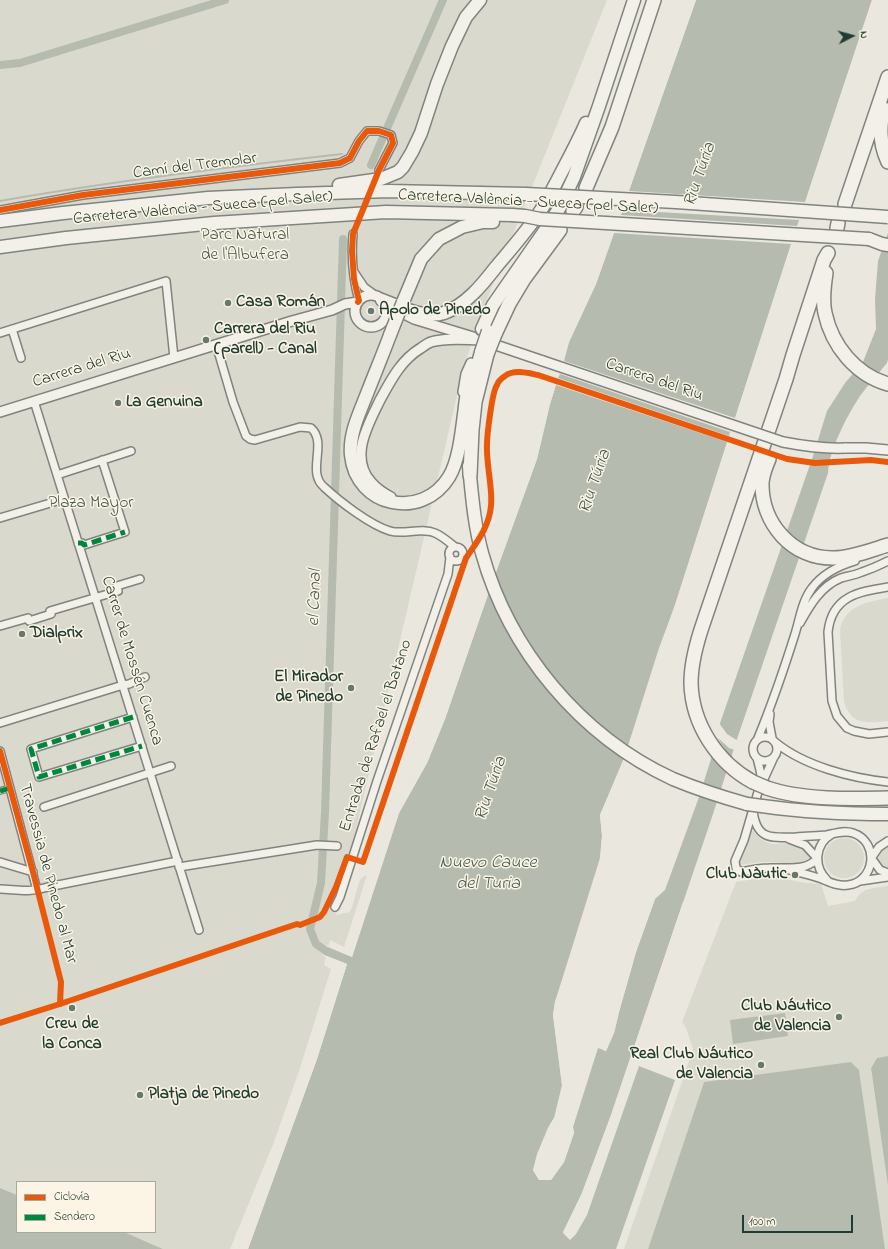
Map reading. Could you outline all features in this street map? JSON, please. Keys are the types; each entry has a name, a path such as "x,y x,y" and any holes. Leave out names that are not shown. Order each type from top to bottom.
{"highway":[{"path":"297,194 320,187 348,185 381,179 398,172 403,167 421,133 437,84 452,46 466,17 480,0"},
{"path":"634,0 574,177 560,207 493,305 484,341 475,402 470,475 476,525 489,574 504,610 522,643 538,667 568,703 585,720 621,748 655,769 690,786 754,807 828,813 888,814"},
{"path":"586,188 612,127 654,0"},
{"path":"845,204 888,77"},
{"path":"381,300 406,309 433,314 443,313 453,309 472,295 511,249 541,209 568,160 594,104 606,85"},
{"path":"888,97 883,114 881,132 883,147 888,162"},
{"name":"Carretera València - Sueca (pel Saler)","path":"0,221 208,198 389,191 526,194 676,202 888,217"},
{"name":"Carretera València - Sueca (pel Saler)","path":"0,248 66,238 206,224 386,212 510,219 525,216 540,219 888,239"},
{"path":"510,219 483,222 462,227 439,239 421,259 356,420 352,438 351,450 354,469 360,482 373,494 388,502 400,504 426,499 440,488 449,476 454,467 471,363 524,279 560,230"},
{"path":"869,239 888,245"},
{"path":"885,383 870,377 852,363 833,337 825,312 823,295 829,249 812,295 786,379 698,638 692,668 691,684 695,710 705,735 715,750 742,776 779,792 801,796 888,798"},
{"path":"812,295 793,388 764,471 762,481 766,512 776,528 792,545 809,554 829,558 841,558 888,545"}],"street":[{"name":"Camí del Tremolar","path":"0,210 83,195 340,163 350,158 359,141 367,131 379,131 391,135 393,143 379,170"},
{"path":"353,234 352,251 354,279 358,302 356,315"},
{"path":"345,308 356,315 362,324 370,326 375,326 384,320 386,313 381,300 364,287 354,272"},
{"path":"0,333 166,281 174,358"},
{"path":"358,302 366,296 381,300"},
{"name":"Carrera del Riu","path":"381,300 414,319 484,341 783,442 828,449 866,448 888,450"},
{"name":"Carrera del Riu","path":"0,412 292,320 345,308 358,302"},
{"name":"Carrera del Riu","path":"384,320 414,319"},
{"path":"12,329 21,358"},
{"path":"471,363 466,374 449,468 441,481 431,491 414,498 397,498 382,492 368,479 363,468 361,454 362,446 370,419 398,368 412,354 431,342 448,339 484,341"},
{"name":"Entrada de Rafael el Batano","path":"216,344 246,436 250,440 255,440 300,427 311,428 317,435 317,477 322,487 374,525 390,531 404,533 424,531 435,532 442,538 453,554 448,574 377,781 340,897 334,907"},
{"name":"Carrer de Mossén Cuenca","path":"34,401 200,930"},
{"path":"57,474 131,451"},
{"path":"78,544 82,543 84,545 125,532 102,460"},
{"path":"0,518 64,499"},
{"path":"761,784 760,770 753,749 770,706 795,632 800,612 808,594 822,577 835,568 888,550"},
{"path":"795,632 810,605 824,589 841,578 870,570 888,561"},
{"path":"0,626 28,618 29,621 51,614 50,611 118,591 117,586 140,579"},
{"path":"888,587 862,591 854,594 842,602 829,623 828,632 832,701 837,716 847,728 854,731 869,734 888,732"},
{"path":"0,723 129,684 145,677"},
{"path":"770,706 769,722 777,751 758,792 744,840 735,861 736,868 741,872 764,868 802,868 812,864 817,858"},
{"path":"133,718 31,749 39,777 142,746"},
{"path":"758,738 765,736 789,752 825,768 864,778 888,782"},
{"name":"Travessia de Pinedo al Mar","path":"0,751 37,890"},
{"path":"757,758 767,761 774,757"},
{"path":"44,807 170,766"},
{"path":"0,791 10,788"},
{"path":"754,807 756,825 762,832 774,838 847,831 860,836 869,846 872,858 880,870 888,873"},
{"path":"830,882 822,874 817,858 820,846 834,833"},
{"path":"786,838 805,845 817,858"},
{"path":"786,869 838,885 846,886 855,884 860,881 869,871 872,858 879,847 888,840"},
{"path":"0,889 27,891 37,890 179,864 317,845 334,846"},
{"path":"0,862 33,872"},
{"path":"860,881 888,877"}],"green space":[{"name":"Parc Natural de l'Albufera","path":"0,0 607,0 483,309 463,370 336,915 350,912 361,878 367,875 344,947 330,940 324,965 331,969 300,1068 274,1142 230,1249 163,1249 126,1233 156,1233 156,1181 16,1181 16,1195 0,1188"},
{"path":"888,598 888,721 861,721 851,715 844,702 840,629 847,615 858,606 872,601"},
{"path":"751,829 759,837 771,844 797,844 810,855 810,859 807,862 798,865 761,862 740,865 738,862 747,843"},
{"path":"844,838 852,840 858,844 862,850 864,858 862,866 858,872 852,876 844,878 836,876 830,872 826,866 824,858 826,850 830,844 836,840"},
{"path":"888,844 888,869 884,868 878,862 877,858"},
{"name":"Real Club Náutico de Valencia","path":"772,876 805,883 821,884 828,906 855,901 861,893 869,889 888,886 888,1056 877,1058 871,1068 888,1186 888,1249 885,1249 859,1070 704,1082 648,1249 624,1249 693,1049 686,1028 682,1022 736,882"}],"water":[{"name":"Nuevo Cauce del Turia","path":"696,0 872,0 624,759 600,815 602,836 600,858 555,1002 553,1015 562,1085 554,1118 548,1128 533,1170 539,1180 551,1180 564,1162 574,1133 573,1127 598,1048 606,1051 614,1033 636,952 655,899 665,890 699,797 711,759 719,726 813,456 827,411 845,383 863,362 876,329 875,299 878,261 888,233 888,359 887,363 855,404 844,423 835,444 828,473 611,1115 582,1193 563,1232 570,1239 576,1234 587,1215 639,1066 675,1080 616,1249 248,1249 317,1059 347,964 324,955 328,947 352,957 399,813 427,763 445,719 537,459 550,404 569,342 596,284"},
{"path":"785,1013 788,1036 733,1044 730,1020"},
{"path":"888,1056 888,1186 871,1068 877,1058"},
{"path":"851,1062 859,1070 885,1249 648,1249 704,1082"},
{"path":"0,1188 16,1195 16,1233 126,1233 163,1249 0,1249"}],"pier":[{"path":"693,0 696,0 629,191 805,202 872,0 874,0 677,605 661,648 626,760 602,815 604,835 602,859 595,884 600,859 602,836 600,815 624,758 593,735 562,705 543,683 515,644 504,625 489,592 445,719 427,763 399,813 352,957 326,946 328,945 351,954 397,812 425,762 443,719 479,613 535,458 548,404 567,342 595,284","holes":["623,210 799,221 797,226 621,215","614,233 791,244 735,418 564,361 569,342 596,284","560,374 730,432 729,436 558,378","556,385 727,442 628,746 602,727 584,711 546,668 533,650 509,609 495,574 537,459"]},
{"path":"719,723 727,734 738,741 735,750 729,748 718,738 733,758 728,774 710,753"},
{"path":"655,899 636,952 614,1033 606,1051 603,1050 612,1033 635,951 652,901"},
{"path":"683,902 684,908 641,1034 637,1041 613,1116 584,1193 566,1232 570,1237 574,1232 576,1234 570,1240 563,1233 582,1193 611,1115"},
{"path":"580,930 557,1002 556,1015 564,1083 562,1085 553,1015 555,1002"},
{"path":"322,954 347,964 317,1059 248,1249 246,1249 316,1059 345,965 323,956"},
{"path":"554,1118 554,1122 539,1155 536,1169 540,1178 550,1178 562,1161 572,1133 571,1126 573,1127 574,1133 564,1162 551,1180 539,1180 533,1170 537,1154"}],"waterway":[{"path":"0,65 20,63 225,0"},
{"path":"371,165 443,0"},
{"path":"0,201 170,175 342,154"},
{"name":"el Canal","path":"326,951 316,944 310,929 321,883 325,812 343,239"}],"tunnel":[{"path":"353,234 371,190"}],"marked path":[{"path":"78,543 82,543 84,545 125,532"},
{"path":"133,717 31,749 39,777 142,746"},
{"path":"0,791 10,788"}],"cycle path":[{"path":"0,210 83,195 340,163 350,158 359,141 367,131 379,131 391,135 393,143 379,170 353,234 352,251 354,279 358,302"},
{"path":"0,1023 297,924 300,925 320,917 324,912 336,887 347,857 363,862 466,558 482,534 488,521 491,506 491,492 487,460 487,440 495,389 499,381 505,376 517,372 538,375 787,459 815,463 871,460 888,462"},
{"path":"0,751 61,982 60,1004"}],"place":[{"name":"Casa Román","path":"228,303"},
{"name":"Apolo de Pinedo","path":"371,311"},
{"name":"Carrera del Riu (parell) - Canal","path":"206,340"},
{"name":"La Genuina","path":"118,403"},
{"name":"Dialprix","path":"22,634"},
{"name":"El Mirador de Pinedo","path":"351,688"},
{"name":"Club Nàutic","path":"795,875"},
{"name":"Creu de la Conca","path":"72,1008"},
{"name":"Club Náutico de Valencia","path":"839,1017"},
{"name":"Real Club Náutico de Valencia","path":"761,1065"},
{"name":"Platja de Pinedo","path":"140,1095"}],"water label":[{"name":"Riu Túria","path":"701,175"},
{"name":"Riu Túria","path":"596,482"},
{"name":"Riu Túria","path":"492,789"}],"park label":[{"name":"Plaza Mayor","path":"91,504"}]}
